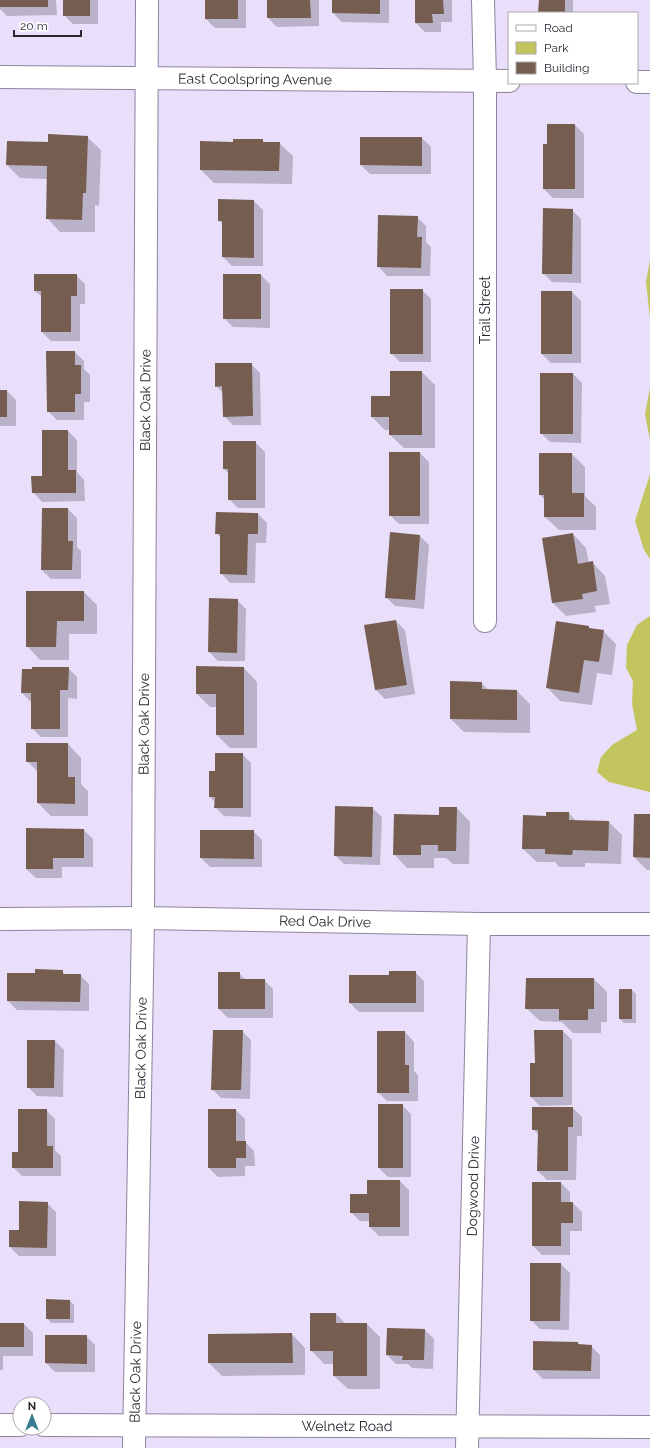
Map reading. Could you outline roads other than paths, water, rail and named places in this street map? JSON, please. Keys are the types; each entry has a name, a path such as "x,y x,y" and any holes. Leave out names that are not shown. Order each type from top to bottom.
{"street":[{"name":"Black Oak Drive","path":"134,1448 143,918 148,78 147,0"},
{"name":"Trail Street","path":"483,0 485,80 485,620"},
{"name":"East Coolspring Avenue","path":"0,77 508,81"},
{"path":"638,82 650,82"},
{"name":"Red Oak Drive","path":"0,919 143,918 479,924 650,924"},
{"name":"Dogwood Drive","path":"467,1438 479,924"},
{"path":"0,1425 12,1425"},
{"name":"Welnetz Road","path":"52,1425 134,1425 467,1438 650,1427"}]}
